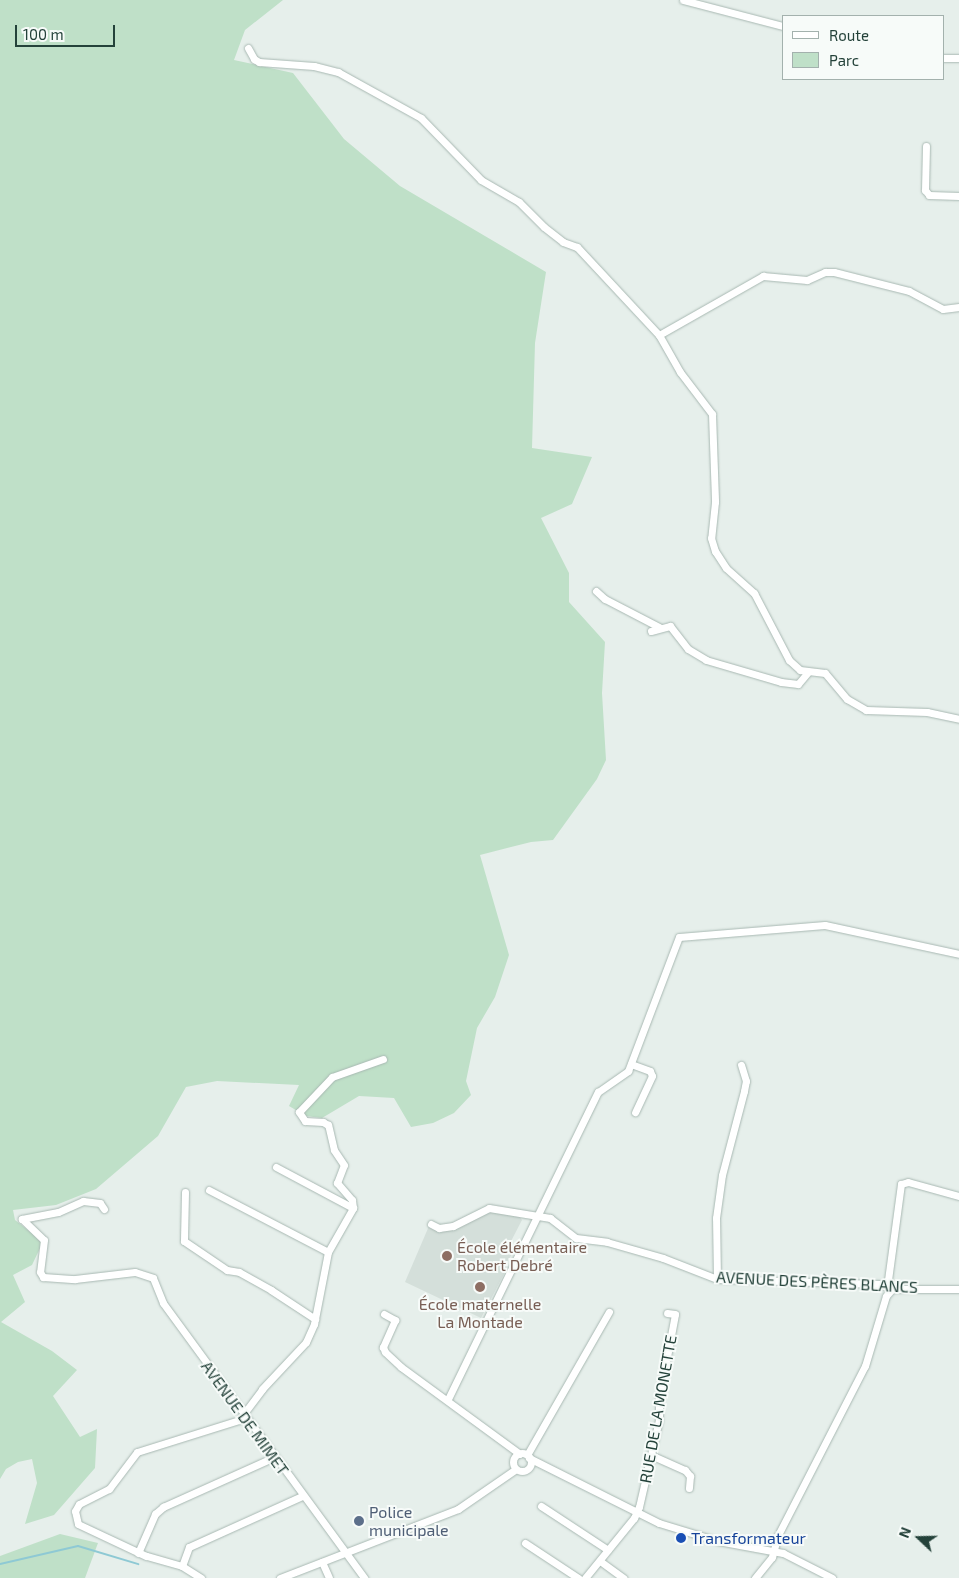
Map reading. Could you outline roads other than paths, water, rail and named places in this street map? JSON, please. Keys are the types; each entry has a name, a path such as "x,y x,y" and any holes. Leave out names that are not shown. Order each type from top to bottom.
{"street":[{"path":"683,0 782,26"},
{"path":"248,48 256,62 314,66 338,72 421,118 481,180 519,202 544,228 563,242 577,247 659,335 680,372 712,414 715,423 715,502 711,538 714,551 726,568 754,593 789,660 808,672 825,674 847,699 866,710 927,712 959,719"},
{"path":"944,58 959,58"},
{"path":"926,146 925,190 929,195 959,196"},
{"path":"659,335 763,276 807,280 826,272 834,272 909,291 943,309 959,307"},
{"path":"596,591 605,599 659,628"},
{"path":"652,631 670,626 688,649 718,664 792,684 802,681 808,672"},
{"path":"448,1399 540,1217 598,1092 602,1086 622,1077 631,1064 679,937 825,925 959,954"},
{"path":"201,1578 182,1566 138,1552 75,1522 73,1515 80,1504 109,1489 137,1452 239,1420 306,1342 315,1319 328,1252 353,1208 352,1200 337,1183 344,1165 334,1150 328,1125 323,1122 306,1121 299,1112 332,1077 383,1059"},
{"path":"631,1064 650,1072 652,1076 635,1112"},
{"path":"716,1279 716,1218 722,1175 746,1081 741,1065"},
{"path":"276,1167 353,1208"},
{"path":"755,1578 774,1550 787,1517 865,1366 886,1296 892,1289 888,1280 901,1184 908,1182 959,1196"},
{"path":"209,1190 328,1252"},
{"path":"185,1192 184,1241 227,1270 239,1272 272,1290 315,1319"},
{"name":"AVENUE DE MIMET","path":"104,1209 100,1203 83,1201 58,1212 22,1219 44,1240 40,1272 43,1277 74,1278 136,1272 153,1278 163,1303 302,1496 364,1578"},
{"name":"AVENUE DES PÈRES BLANCS","path":"431,1224 439,1228 453,1226 489,1208 550,1218 576,1238 626,1247 716,1279 880,1284 892,1289 959,1289"},
{"path":"528,1468 525,1456 609,1312"},
{"name":"RUE DE LA MONETTE","path":"637,1512 653,1456 660,1420 659,1399 675,1314 667,1313"},
{"path":"384,1314 395,1323 383,1350 400,1367 543,1467 637,1512 692,1534 774,1550 806,1563 832,1578"},
{"path":"512,1447 516,1469"},
{"path":"514,1459 525,1456"},
{"path":"653,1456 685,1470 690,1476 689,1488"},
{"path":"138,1552 156,1514 163,1507 274,1457"},
{"path":"516,1469 521,1471 528,1468 543,1467"},
{"path":"280,1578 458,1509 516,1469"},
{"path":"182,1566 190,1547 302,1496"},
{"path":"540,1506 608,1550"},
{"path":"586,1578 637,1512"},
{"path":"525,1543 578,1578"},
{"path":"600,1561 623,1578"},
{"path":"322,1562 329,1578"}],"waterway":[{"path":"0,1564 78,1546 138,1564"}],"place":[{"name":"École élémentaire Robert Debré","path":"447,1256"},
{"name":"École maternelle La Montade","path":"480,1287"},
{"name":"Police municipale","path":"359,1521"},
{"name":"Transformateur","path":"681,1538"}]}
